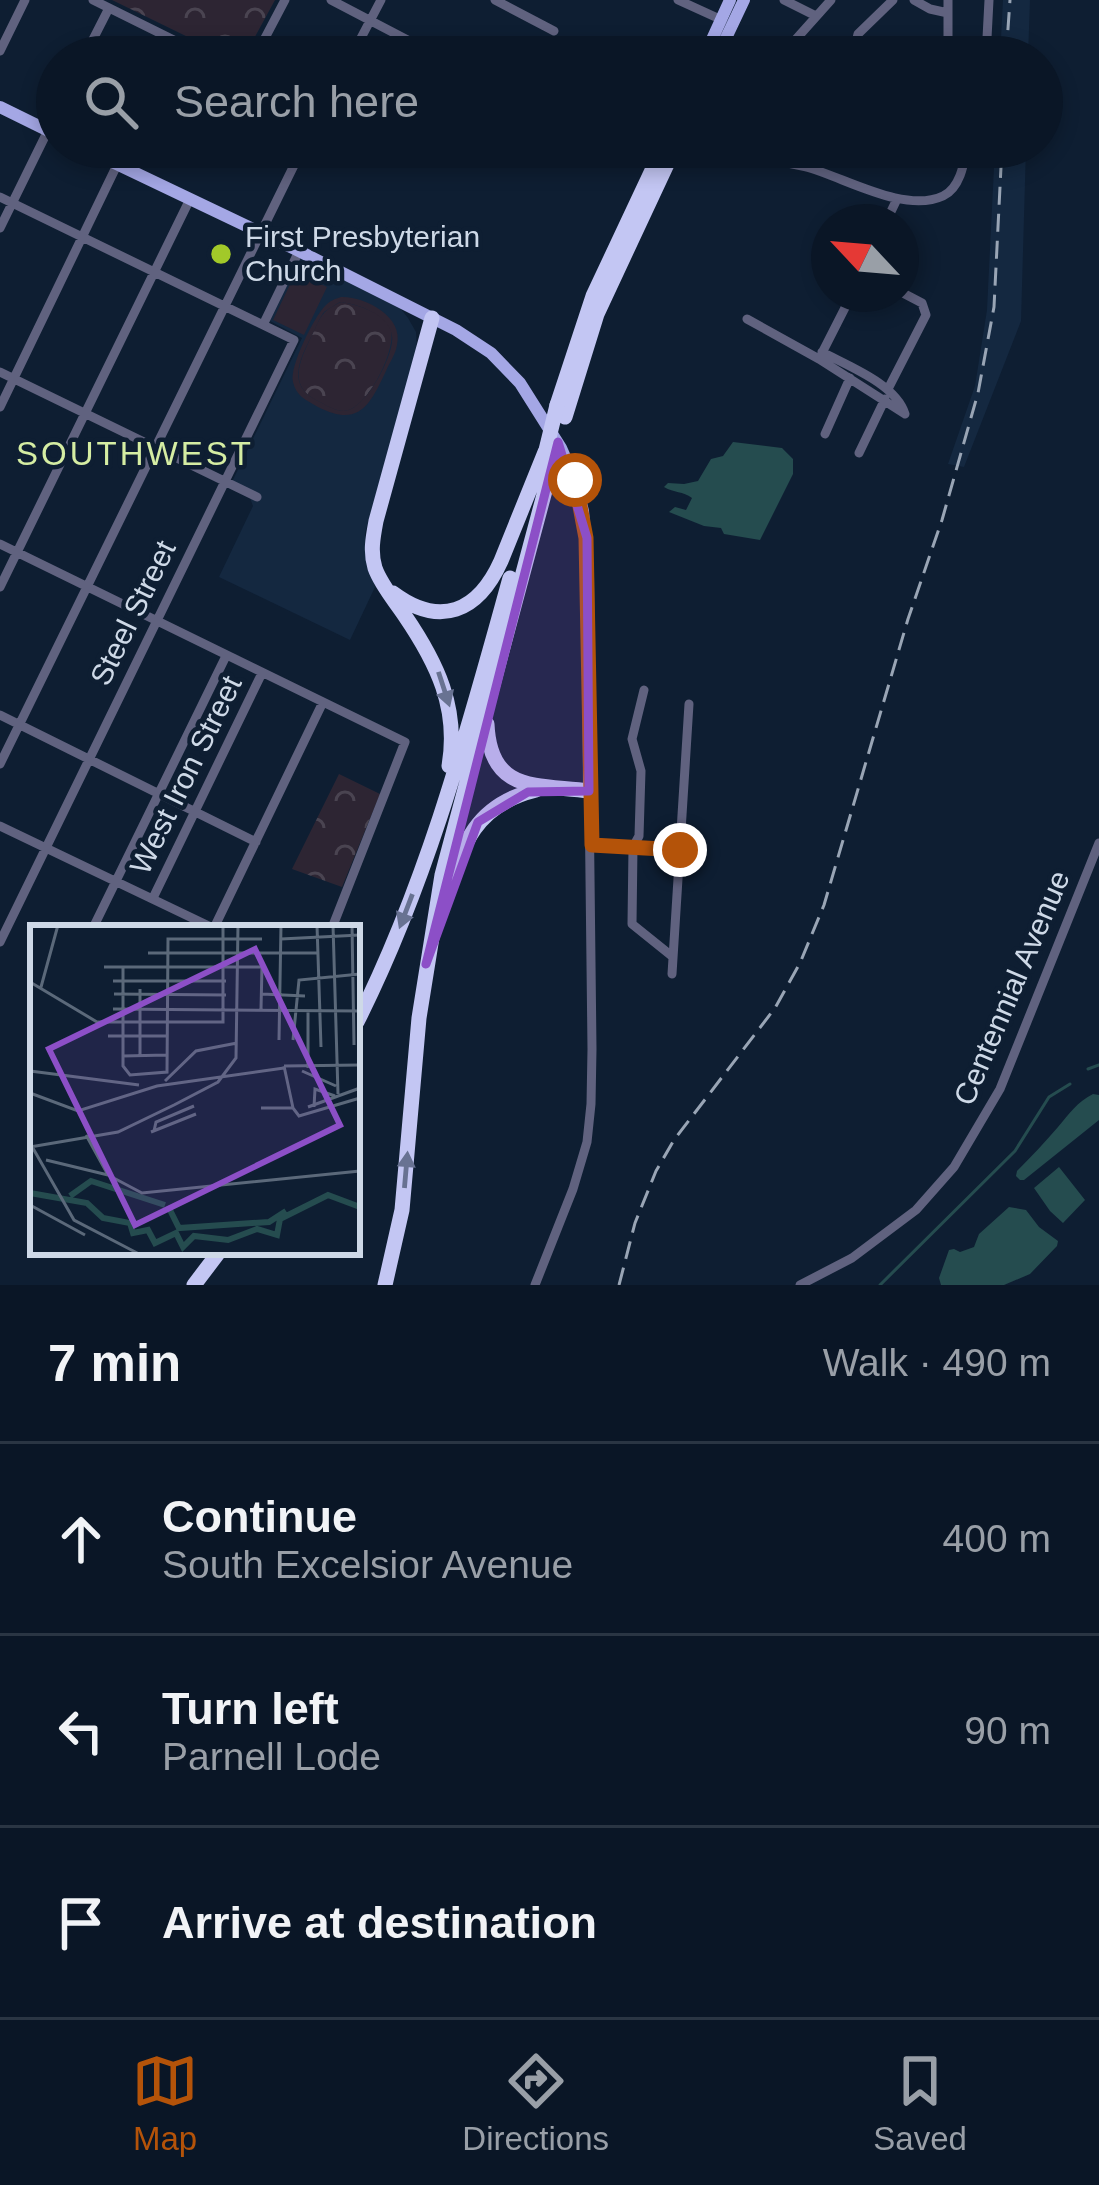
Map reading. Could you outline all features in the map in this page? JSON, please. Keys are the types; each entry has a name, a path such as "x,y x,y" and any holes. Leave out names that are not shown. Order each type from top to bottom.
{"highway":[{"path":"360,1015 406,913 450,793 593,296 653,168"},
{"path":"561,411 597,314 665,168"},
{"path":"424,860 451,762 451,710 436,664 374,566 371,546 432,318"},
{"path":"387,588 415,607 436,612 477,599 502,561 548,454"},
{"path":"548,454 489,706 488,742 494,758 514,779 533,787 589,790"},
{"path":"386,1285 402,1210 426,964 448,851 509,621"},
{"path":"426,964 472,829 496,806 544,788"},
{"path":"194,1285 216,1255"}],"main road":[{"path":"722,36 730,0"},
{"path":"717,36 744,0"},
{"path":"0,107 36,124"},
{"path":"123,168 432,318 491,353 512,374 547,422 575,480 586,538 589,790"}],"street":[{"path":"0,51 25,0"},
{"path":"93,0 166,36"},
{"path":"266,36 285,0"},
{"path":"331,0 400,36"},
{"path":"362,36 381,0"},
{"path":"495,0 554,31"},
{"path":"678,0 726,22"},
{"path":"784,0 816,16"},
{"path":"798,36 831,0"},
{"path":"857,36 893,0"},
{"path":"914,0 947,13"},
{"path":"948,0 948,36"},
{"path":"987,36 989,0"},
{"path":"95,36 109,8"},
{"path":"0,228 36,161"},
{"path":"0,407 116,168"},
{"path":"0,764 292,168"},
{"path":"811,168 897,199 924,200 955,187 961,168"},
{"path":"0,197 263,325 298,251"},
{"path":"0,587 190,199"},
{"path":"895,204 897,199"},
{"path":"859,454 926,315 919,301"},
{"path":"820,355 843,312"},
{"path":"747,319 886,394"},
{"name":"Steel Street","path":"0,942 294,340 263,325"},
{"path":"820,355 850,378 886,394"},
{"path":"0,371 257,497"},
{"path":"825,434 850,378"},
{"path":"0,544 405,742 333,925"},
{"path":"94,925 226,656"},
{"name":"West Iron Street","path":"153,898 262,673"},
{"path":"644,690 632,739 641,771 632,924 673,957"},
{"path":"214,925 323,703"},
{"path":"672,974 689,704"},
{"path":"0,715 256,842"},
{"path":"535,1285 587,1142 592,1067 589,790"},
{"path":"0,826 207,925"},
{"name":"Centennial Avenue","path":"800,1285 852,1258 916,1210 954,1167 1000,1089 1099,843"},
{"path":"592,845 680,850"}],"highlighted area":[{"path":"558,442 587,538 589,791 528,792 478,822 426,964"}],"shaded area":[{"path":"1003,0 1030,0 1029,36 1001,36"},
{"path":"994,168 1025,168 1021,321 964,467 948,464 975,386 987,310"},
{"path":"300,258 397,304 416,332 417,353 365,533 375,587 350,640 219,577 253,506 250,498 229,488 302,338 270,321"},
{"path":"733,442 782,448 793,459 793,474 760,540 724,534 721,528 669,512 675,507 686,510 692,498 664,487 698,481 711,459 723,456"},
{"path":"1093,1094 1099,1095 1099,1120 1020,1180 1017,1171"},
{"path":"1059,1167 1085,1200 1063,1223 1034,1188"},
{"path":"1009,1207 1026,1210 1058,1241 1057,1246 1030,1274 1004,1285 941,1285 949,1250 974,1247 979,1234"}],"green space":[{"path":"112,0 275,0 255,36 186,36"},
{"path":"296,272 327,287 304,335 273,320"},
{"path":"341,297 380,310 398,335 395,352 368,403 344,415 306,400 293,382 309,331 325,306","holes":["340,302 380,317 392,336 377,380 361,402 344,411 308,395 298,372 322,315"]},
{"path":"341,302 381,317 392,336 371,389 362,401 344,411 308,395 299,380 303,355 321,317"},
{"path":"339,774 380,794 342,887 292,869"}],"waterway":[{"path":"1088,1069 1099,1065"},
{"path":"880,1285 1015,1151 1049,1097 1070,1084"}],"railway":[{"path":"1007,36 1010,0"},
{"path":"619,1285 635,1223 656,1171 674,1140 775,1008 824,905 978,393 994,307 1001,168"}],"place":[{"name":"First Presbyterian Church","path":"221,254"}],"district":[{"name":"SOUTHWEST","path":"135,453"}],"route":[{"path":"575,480 586,538 592,845 680,850"}]}
